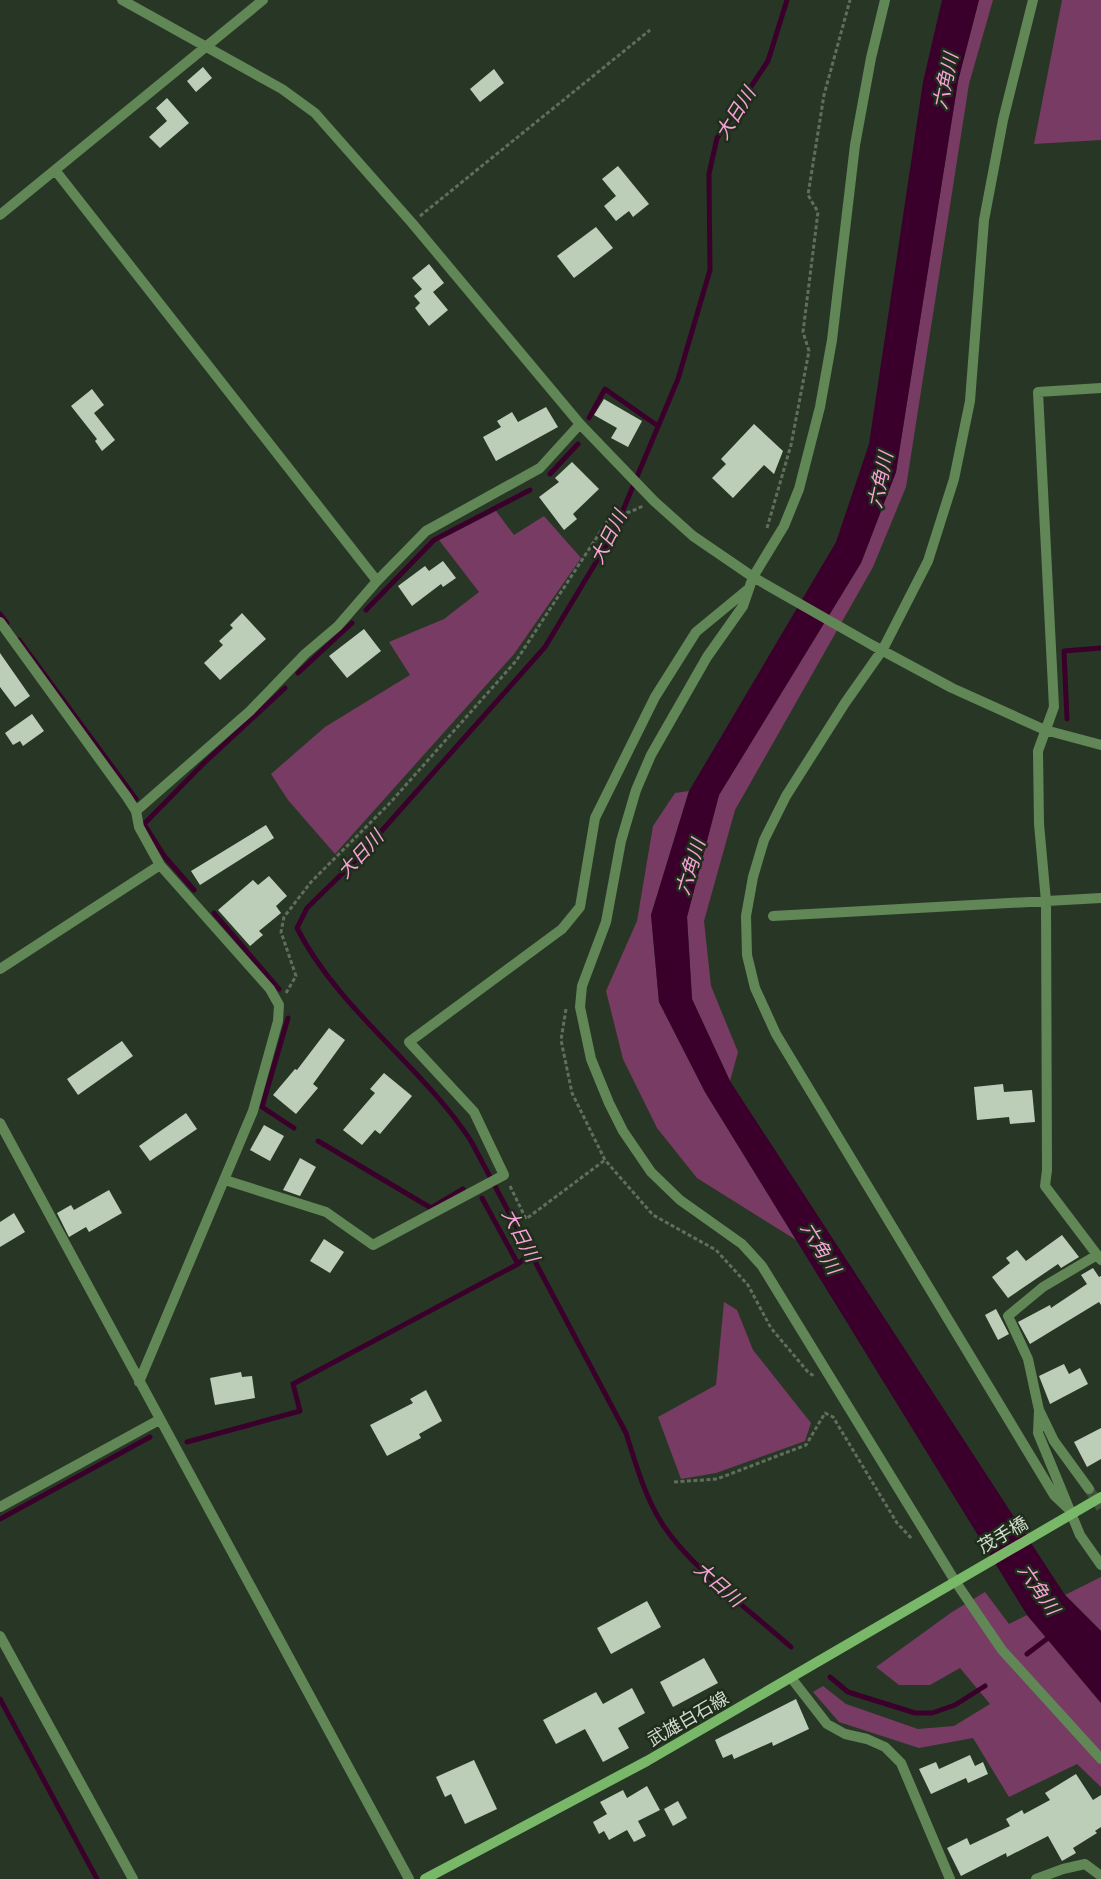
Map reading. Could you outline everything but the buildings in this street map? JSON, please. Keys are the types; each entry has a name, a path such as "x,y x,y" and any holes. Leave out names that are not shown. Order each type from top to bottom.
{"main road":[{"path":"1073,1513 1101,1497"},
{"name":"茂手橋","path":"959,1579 1073,1513"},
{"name":"武雄白石線","path":"425,1879 647,1761 959,1579"}],"street":[{"path":"122,0 282,89 315,113 412,223 580,424 642,488 693,536 758,579 872,645 952,688 1044,730 1101,745"},
{"path":"0,215 263,0"},
{"path":"225,1180 326,1212 373,1246 501,1177 474,1112 409,1042 562,929 580,907 595,818 655,697 696,632 758,579 784,526 800,489 832,340 855,145 871,58 886,0"},
{"path":"1033,0 1003,120 984,220 970,401 954,479 928,561 883,650 844,703 796,779 764,840 753,876 746,916 747,955 755,988 776,1034 1054,1495 1073,1513"},
{"path":"55,170 377,581"},
{"path":"1101,388 1038,392 1054,707 1044,730 1038,751 1039,824 1046,901 1048,1170 1045,1186 1099,1257 1043,1287 1008,1316 1028,1358 1039,1410 1038,1433 1073,1513 1080,1535 1101,1565"},
{"path":"136,811 250,712 305,654 338,626 377,581 426,532 540,468 580,424"},
{"path":"747,589 743,606 679,703 651,755 636,790 621,841 606,922 582,986 580,1007 585,1036 605,1094 623,1131 651,1172 680,1200 742,1244 762,1266 1002,1650 1101,1759"},
{"path":"0,622 136,811 139,827 160,865 270,989 279,1005 278,1021 253,1111 139,1382"},
{"path":"0,969 160,865"},
{"path":"773,916 1101,898"},
{"path":"0,1123 408,1879"},
{"path":"1039,1410 1054,1440 1089,1489"},
{"path":"0,1507 159,1420"},
{"path":"0,1636 133,1879"},
{"path":"792,1678 827,1724 845,1734 867,1739 884,1747 901,1763 950,1879"},
{"path":"1036,1879 1063,1869 1085,1864 1101,1876"}],"path":[{"path":"766,530 791,445 809,350 803,332 818,212 808,195 824,95 850,0"},
{"path":"412,223 650,30"},
{"path":"279,1005 296,976 281,932 284,917 310,882 389,804 516,661 612,514 630,512"},
{"path":"501,1177 526,1219 605,1160"},
{"path":"674,1482 718,1479 806,1445 825,1413 833,1417 897,1523 916,1543"}],"shaded area":[{"path":"979,0 993,0 969,84 906,487 873,567 735,810 704,921 711,986 738,1052 730,1081 692,999 687,917 719,795 861,563 896,472 958,81"},
{"path":"1062,0 1101,0 1101,140 1034,144"},
{"path":"496,511 514,535 544,516 581,558 514,654 335,854 288,800 271,774 325,727 410,675 389,642 444,619 479,592 439,540"},
{"path":"689,791 651,915 659,1002 705,1092 796,1240 697,1178 657,1128 623,1059 606,991 637,921 653,826 675,793"},
{"path":"724,1302 737,1310 753,1350 811,1423 805,1441 716,1473 681,1479 658,1417 716,1385"},
{"path":"1101,1577 1101,1631 1065,1595"},
{"path":"985,1592 1009,1624 1027,1615 1101,1703 1101,1787 1077,1764 1009,1797 973,1738 919,1748 839,1722 813,1692 823,1686 846,1704 918,1729 954,1726 990,1704 960,1668 930,1685 899,1685 876,1667 952,1612"}],"water":[{"name":"六角川","path":"942,0 979,0 958,81 896,472 861,563 719,795 687,917 692,999 730,1081 1065,1595 1101,1631 1101,1703 1027,1615 705,1092 659,1002 651,915 689,791 836,542 869,444 923,82"}],"waterway":[{"name":"大日川","path":"787,0 768,61 717,138 709,174 710,270 678,379 613,534 545,647 354,862 307,908 297,928 314,957 335,985 429,1087 471,1141 626,1433 646,1492 663,1525 675,1542 706,1574 791,1647"},
{"path":"589,418 605,389 658,426"},
{"path":"550,474 578,444"},
{"path":"366,610 434,540 530,490"},
{"path":"0,614 7,623"},
{"path":"298,673 352,623"},
{"path":"19,640 136,799"},
{"path":"1067,719 1064,651 1101,648"},
{"path":"194,890 165,857 144,824 203,764 285,688"},
{"path":"214,913 279,989"},
{"path":"288,1018 262,1107 294,1128"},
{"path":"318,1141 431,1208 463,1189"},
{"path":"482,1198 518,1264"},
{"path":"187,1442 300,1411 293,1384 518,1264 530,1254"},
{"path":"0,1519 150,1437"},
{"name":"大日川","path":"1027,1654 1052,1635"},
{"name":"大日川","path":"830,1677 848,1692 915,1713 932,1713 955,1705 985,1686"},
{"path":"0,1699 97,1879"}],"tunnel":[{"path":"1089,1489 1101,1508"}]}
